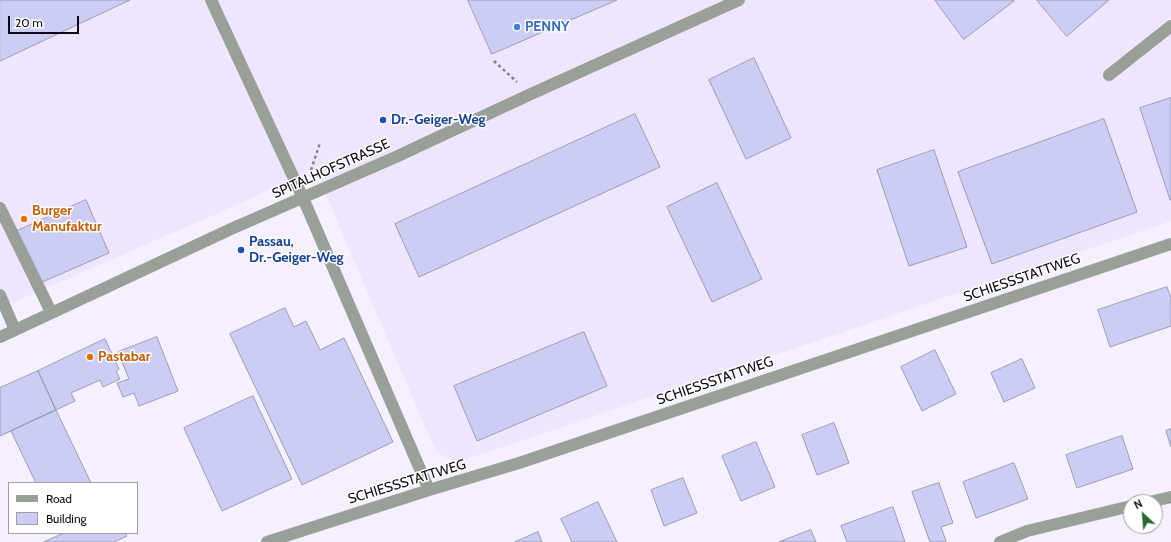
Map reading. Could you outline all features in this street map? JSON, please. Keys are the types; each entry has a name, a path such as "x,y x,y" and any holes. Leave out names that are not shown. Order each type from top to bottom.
{"street":[{"path":"211,0 303,198 429,490"},
{"name":"SPITALHOFSTRASSE","path":"0,337 231,229 398,156 739,0"},
{"path":"1109,75 1171,26"},
{"path":"0,208 51,312"},
{"name":"SCHIESSSTATTWEG","path":"267,542 519,463 1171,244"},
{"path":"0,295 15,330"},
{"path":"1000,542 1026,531 1123,508"}],"path":[{"path":"494,61 531,94"}],"shaded area":[{"path":"0,0 1171,0 1171,221 458,462 443,457 433,445 315,169 223,211 0,308"}],"building":[{"path":"0,0 130,0 0,61"},
{"name":"PENNY","path":"468,0 617,0 492,54"},
{"path":"935,0 1014,0 1014,1 964,39"},
{"path":"1037,0 1109,0 1067,36"},
{"path":"754,58 791,138 746,159 709,80"},
{"path":"1171,98 1171,200 1170,200 1140,108"},
{"path":"635,114 660,167 419,277 395,224"},
{"path":"1104,119 1137,212 992,264 958,172"},
{"path":"934,150 967,247 909,266 877,170"},
{"path":"717,183 762,279 712,302 667,207"},
{"path":"86,200 109,253 40,283 17,231"},
{"path":"1167,287 1171,298 1171,326 1110,347 1098,310"},
{"path":"285,308 294,327 306,321 320,350 344,338 393,442 302,485 230,334"},
{"path":"584,332 607,386 477,441 454,386"},
{"path":"157,337 178,391 139,406 134,393 123,397 117,383 129,379 118,352"},
{"path":"105,339 119,369 116,371 120,379 103,387 100,380 71,393 75,401 56,410 38,371"},
{"path":"935,350 956,394 922,411 901,367"},
{"path":"1022,359 1035,388 1004,402 991,373"},
{"path":"38,371 56,410 0,436 0,388"},
{"path":"253,396 292,479 222,511 184,428"},
{"path":"56,410 91,482 36,482 11,431"},
{"path":"834,423 849,463 817,475 802,435"},
{"path":"1171,429 1171,447 1166,431"},
{"path":"1122,436 1133,469 1077,488 1066,455"},
{"path":"756,442 775,487 741,501 722,456"},
{"path":"1014,463 1028,499 976,518 963,482"},
{"path":"683,478 697,513 664,526 651,490"},
{"path":"939,483 953,523 941,527 946,541 930,542 912,492"},
{"path":"598,502 617,542 572,542 561,519"},
{"path":"893,507 905,542 847,542 841,526"},
{"path":"811,530 816,542 779,542"},
{"path":"538,532 542,542 515,542"},
{"path":"62,534 126,534 127,536 114,542 44,542"}],"place":[{"name":"PENNY","path":"517,27"},
{"name":"Dr.-Geiger-Weg","path":"383,120"},
{"name":"Burger Manufaktur","path":"24,219"},
{"name":"Passau, Dr.-Geiger-Weg","path":"241,250"},
{"name":"Pastabar","path":"90,357"}]}
